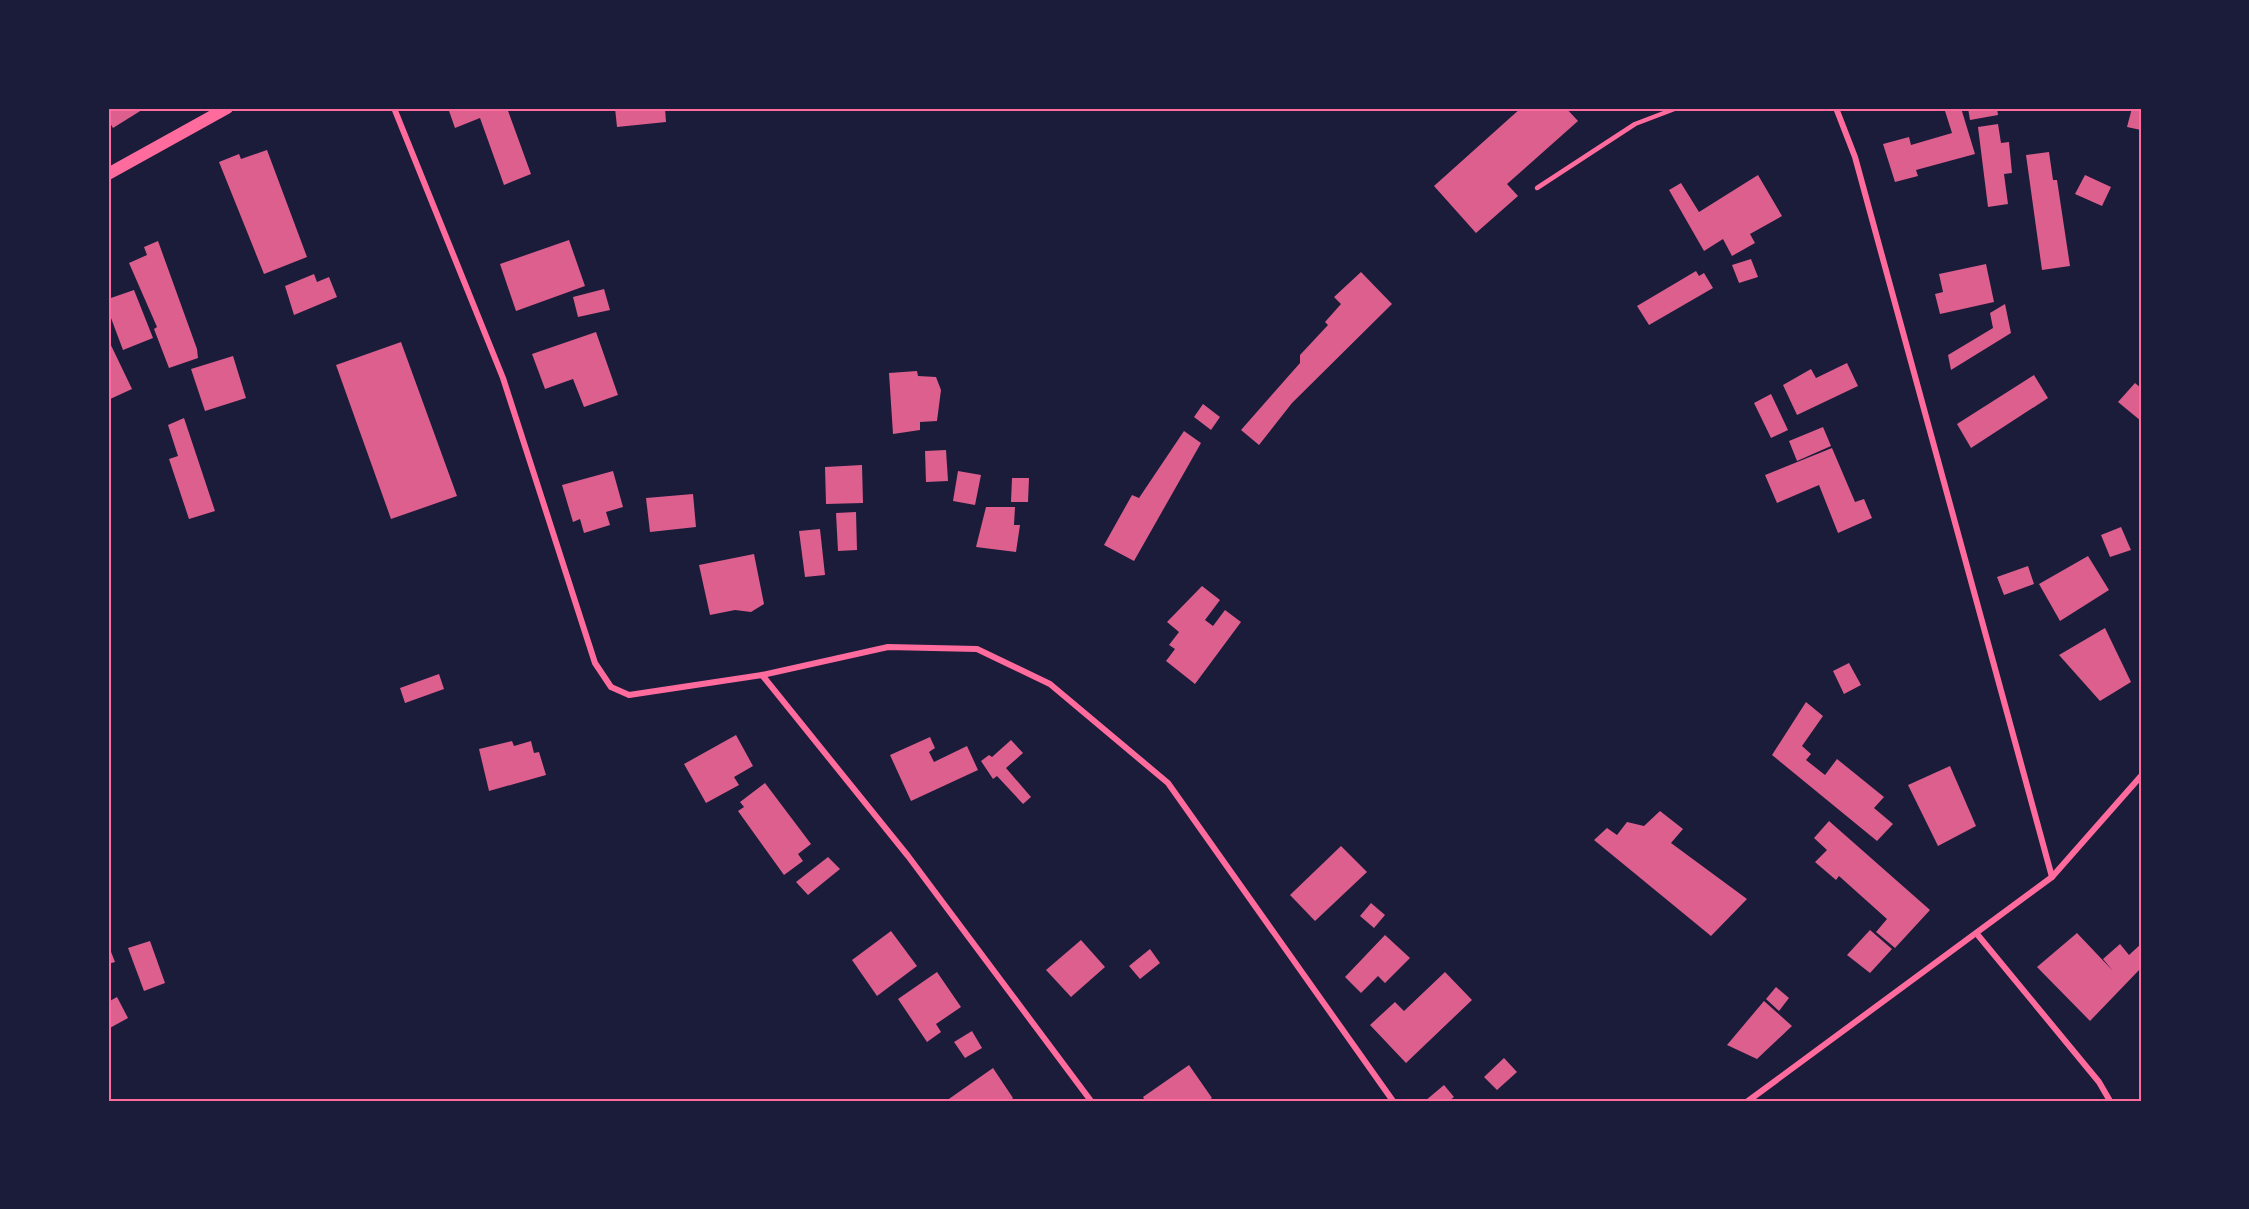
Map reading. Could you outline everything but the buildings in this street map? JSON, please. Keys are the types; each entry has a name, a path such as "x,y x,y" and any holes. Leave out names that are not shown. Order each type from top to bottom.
{"main road":[{"path":"108,174 227,108"}],"street":[{"path":"394,108 503,378 595,663 611,687 629,695 762,675 888,647 977,650 1050,684 1168,783 1393,1101"},
{"path":"1836,108 1855,157 2052,877"},
{"path":"762,675 908,856 1091,1101"},
{"path":"1748,1101 2052,877 2141,776"},
{"path":"1977,934 2099,1082 2110,1101"}],"lane":[{"path":"1537,188 1635,124 1677,108"}]}
